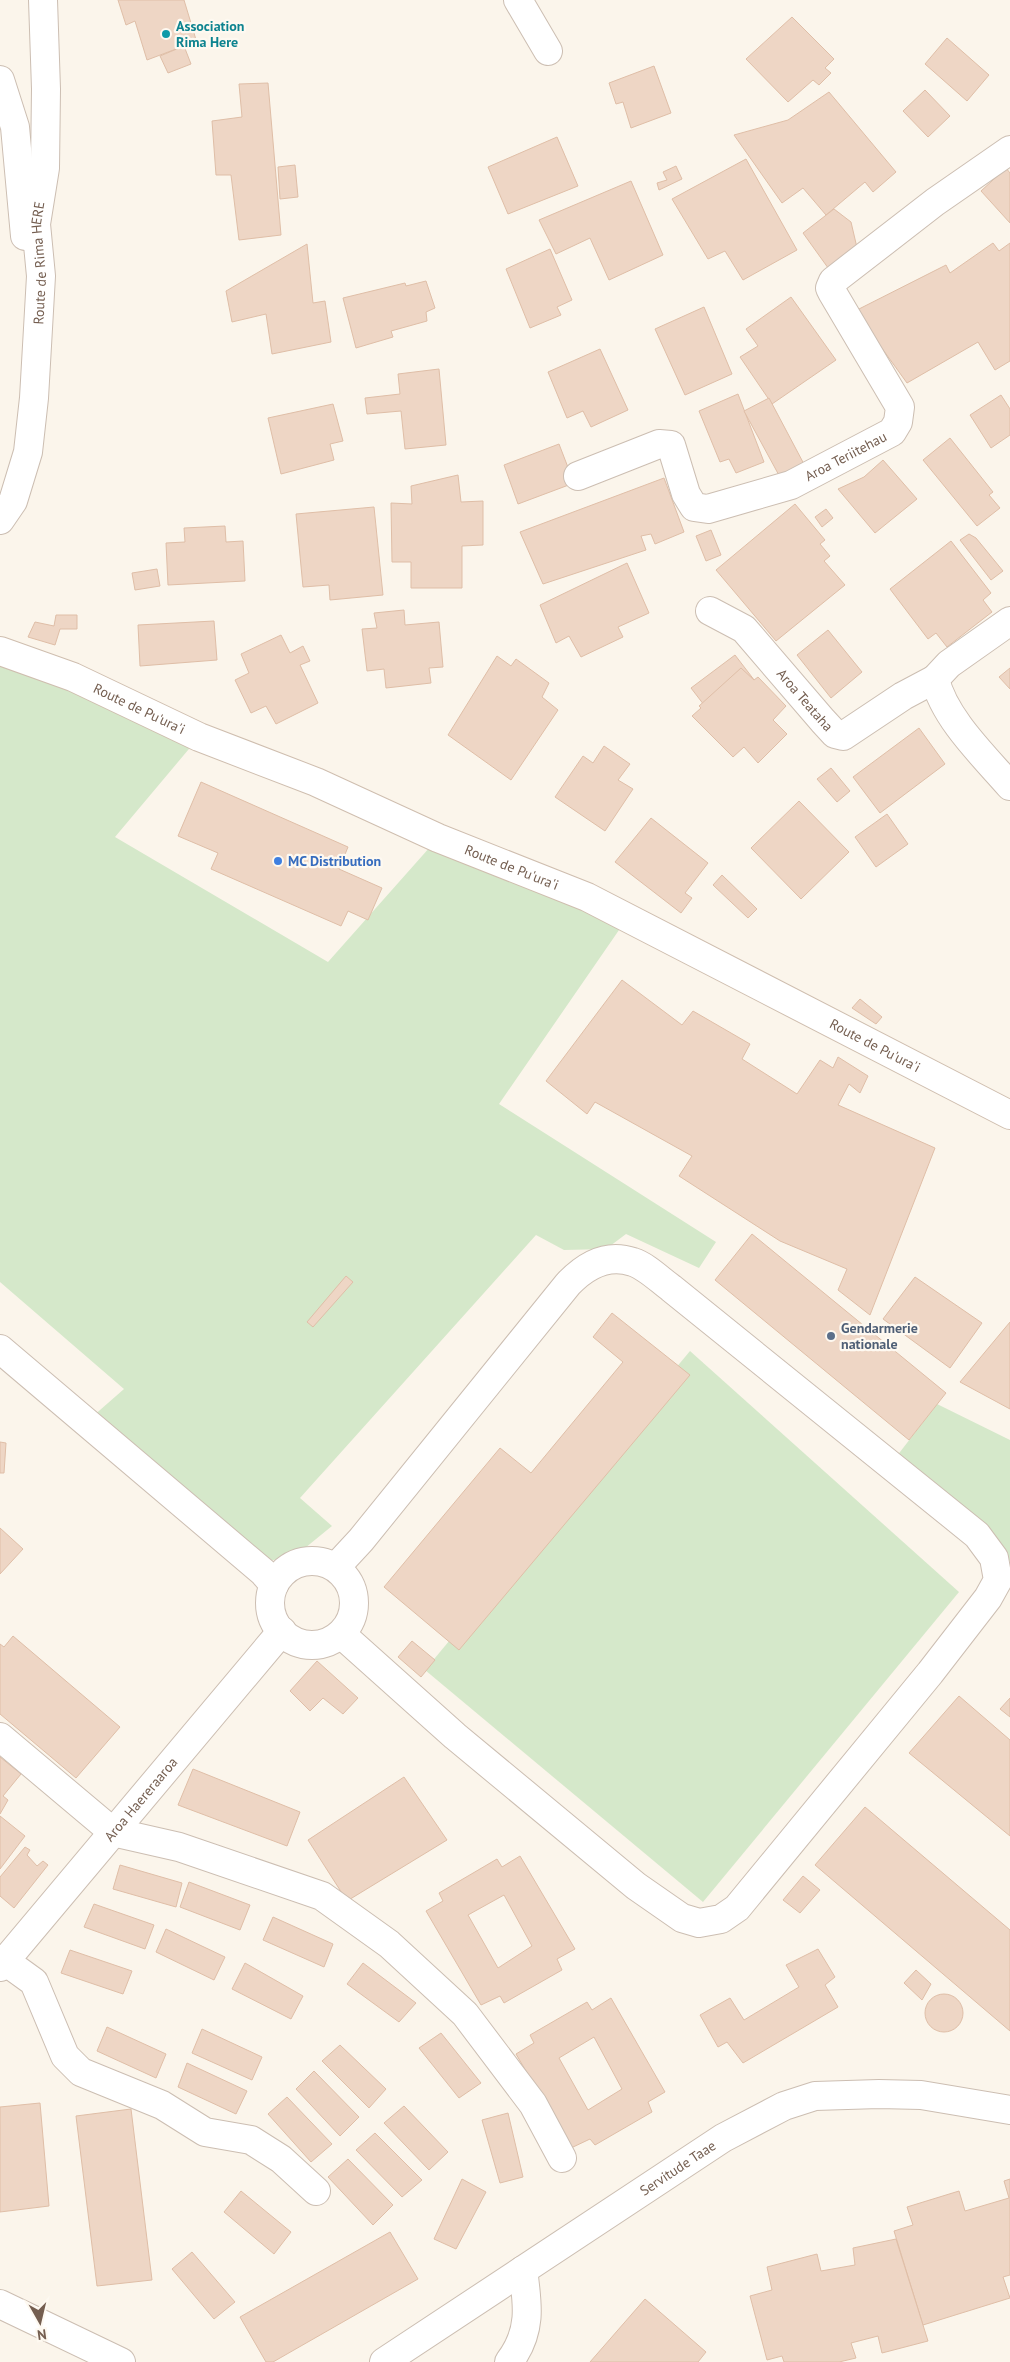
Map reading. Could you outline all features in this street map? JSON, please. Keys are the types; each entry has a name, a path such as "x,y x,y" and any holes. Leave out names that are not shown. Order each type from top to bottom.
{"street":[{"name":"Route de Rima HERE","path":"0,520 13,501 28,452 34,398 41,276 36,224 46,168 43,0"},
{"path":"518,0 548,51"},
{"path":"0,80 15,127 27,251 41,276"},
{"name":"Aroa Teriitehau","path":"578,476 659,444 671,445 686,494 694,507 708,509 791,485 892,432 898,422 900,407 832,292 830,288 833,280 928,208 1010,150"},
{"name":"Aroa Teataha","path":"710,611 744,628 823,721 835,734 843,736 903,696 935,679 949,664 1010,621"},
{"name":"Route de Pu'ura'i","path":"0,651 73,677 199,737 316,782 438,838 587,897 1010,1115"},
{"path":"935,679 945,703 971,742 1010,786"},
{"path":"336,1567 361,1540 568,1284 592,1264 614,1259 634,1262 671,1288 977,1535 994,1558 998,1580 988,1598 930,1673 737,1908 721,1919 699,1923 682,1918 636,1886 455,1736 341,1634"},
{"path":"0,1349 262,1572 274,1585"},
{"path":"316,1560 336,1567 350,1582 354,1595 355,1609 350,1622 341,1634 330,1641 304,1644 289,1640 272,1618 270,1604 274,1585 279,1577 289,1567 302,1562 316,1560"},
{"name":"Aroa Haereraaroa","path":"2,1964 282,1632"},
{"path":"0,1737 113,1832 179,1847 322,1896 389,1944 465,2014 533,2104 562,2158"},
{"path":"2,1964 34,1982 65,2056 81,2072 162,2105 205,2132 251,2140 281,2159 316,2191"},
{"name":"Servitude Taae","path":"384,2362 723,2138 784,2106 815,2096 887,2094 921,2095 1010,2110"},
{"path":"509,2362 526,2333 527,2301 523,2270"},
{"path":"0,2304 122,2362"}],"green space":[{"path":"0,651 199,737 115,837 328,962 438,838 628,917 499,1104 716,1242 699,1268 626,1234 606,1249 564,1250 536,1235 300,1498 332,1526 294,1557 252,1563 92,1417 124,1389 0,1282"},
{"path":"690,1351 959,1592 703,1902 425,1670"},
{"path":"937,1404 1010,1440 1010,1561 890,1465"}],"building":[{"name":"Association Rima Here","path":"118,0 184,0 197,43 147,60 135,21 126,25"},
{"path":"792,17 834,59 825,68 831,73 819,85 813,80 788,102 746,59"},
{"path":"947,38 989,75 967,101 925,64"},
{"path":"184,46 191,64 168,73 160,56"},
{"path":"654,66 671,113 631,128 623,102 616,104 609,83"},
{"path":"268,83 281,235 239,240 231,175 216,175 212,121 242,117 239,84"},
{"path":"925,90 950,116 928,137 903,111"},
{"path":"829,92 896,172 873,192 865,182 826,215 803,188 782,203 734,135 788,120"},
{"path":"557,137 578,186 508,214 488,167"},
{"path":"746,159 797,250 743,280 725,251 708,259 672,199"},
{"path":"295,165 298,197 280,199 278,167"},
{"path":"676,166 682,179 659,190 657,183 667,180 663,172"},
{"path":"1006,168 1010,173 1010,223 981,191"},
{"path":"631,181 663,255 609,280 590,238 556,254 539,220"},
{"path":"834,209 851,222 858,252 831,272 803,233"},
{"path":"993,243 999,251 1010,243 1010,361 995,370 978,342 907,383 855,311 946,265 950,273"},
{"path":"307,244 313,303 325,301 331,342 272,354 266,314 232,322 226,291"},
{"path":"550,249 572,300 557,307 561,315 530,328 506,269"},
{"path":"426,281 435,308 426,312 427,321 391,331 393,337 356,348 343,298 405,283 406,286"},
{"path":"791,297 836,360 772,404 740,357 758,346 746,329"},
{"path":"704,307 732,374 685,395 655,329"},
{"path":"600,349 628,410 591,427 583,411 567,418 548,372"},
{"path":"439,369 446,445 405,449 401,411 367,414 365,398 400,394 398,374"},
{"path":"738,394 764,462 736,473 729,459 720,462 699,411"},
{"path":"1001,395 1010,409 1010,435 991,448 970,415"},
{"path":"769,398 805,466 781,479 744,411"},
{"path":"333,404 343,441 330,444 334,460 281,474 268,418"},
{"path":"950,438 993,492 989,495 1000,508 977,526 923,460"},
{"path":"559,444 574,483 518,504 504,465"},
{"path":"883,460 917,499 875,533 838,489 864,477"},
{"path":"458,475 461,502 483,501 483,545 462,546 462,588 411,588 411,562 392,562 391,503 412,504 411,486"},
{"path":"664,478 684,532 655,544 651,534 641,536 646,550 543,584 520,532"},
{"path":"795,504 825,540 820,544 830,556 824,561 845,585 776,641 716,570"},
{"path":"374,507 383,595 330,600 329,585 303,587 296,514"},
{"path":"826,509 833,518 822,527 815,517"},
{"path":"225,526 226,542 243,541 245,581 168,585 166,543 185,542 184,528"},
{"path":"711,530 721,555 706,561 696,536"},
{"path":"969,534 976,538 1003,571 991,580 960,540"},
{"path":"951,541 991,593 983,600 992,612 947,647 936,633 928,639 890,589"},
{"path":"627,563 649,613 618,627 623,637 581,657 569,636 556,643 540,605"},
{"path":"157,569 160,586 135,590 132,573"},
{"path":"404,610 405,625 439,622 443,667 429,668 431,683 386,688 384,669 367,671 362,629 377,628 374,613"},
{"path":"56,615 77,615 77,629 60,629 55,645 28,637 35,622 54,626"},
{"path":"214,621 217,660 140,666 138,625"},
{"path":"828,630 862,672 831,698 797,655"},
{"path":"281,635 290,653 303,646 310,661 300,665 318,703 276,724 266,706 251,713 235,680 249,673 241,654"},
{"path":"735,655 768,698 724,731 691,688"},
{"path":"497,656 511,666 516,659 549,683 542,697 558,710 511,780 448,735"},
{"path":"741,668 754,680 758,677 786,706 773,720 787,734 758,763 744,747 733,757 692,716 701,708 699,706"},
{"path":"1010,668 1010,689 999,677"},
{"path":"919,728 945,764 880,813 853,777"},
{"path":"604,746 630,764 618,780 633,789 605,831 555,797 583,756 593,763"},
{"path":"831,768 850,791 837,802 817,779"},
{"name":"MC Distribution","path":"201,782 348,847 339,869 382,888 368,920 348,911 341,926 211,869 218,853 178,836"},
{"path":"799,801 849,852 801,899 751,848"},
{"path":"887,814 908,844 876,867 855,837"},
{"path":"651,818 708,863 685,893 692,898 681,913 615,862"},
{"path":"722,875 757,909 748,918 713,885"},
{"path":"622,980 682,1025 693,1011 750,1044 742,1059 797,1094 820,1060 833,1068 838,1057 868,1076 860,1093 849,1084 838,1105 935,1148 870,1315 838,1290 847,1269 780,1241 679,1176 692,1156 595,1102 587,1114 546,1081"},
{"path":"860,999 882,1017 876,1024 852,1008"},
{"name":"Gendarmerie nationale","path":"752,1234 946,1393 909,1440 715,1280"},
{"path":"346,1276 353,1282 313,1327 307,1322"},
{"path":"915,1277 982,1323 950,1368 883,1319"},
{"path":"612,1313 690,1375 459,1650 384,1587 500,1448 531,1473 623,1362 593,1337"},
{"path":"1010,1322 1010,1409 960,1382"},
{"path":"0,1442 6,1443 4,1473 0,1473"},
{"path":"0,1528 23,1549 0,1574"},
{"path":"13,1636 120,1727 76,1778 0,1714 0,1644 4,1647"},
{"path":"412,1641 435,1660 421,1677 398,1657"},
{"path":"317,1661 358,1698 343,1714 323,1698 310,1711 290,1691"},
{"path":"959,1696 1010,1740 1010,1836 909,1753"},
{"path":"1010,1698 1010,1717 1000,1709"},
{"path":"0,1757 21,1774 3,1796 8,1800 0,1814"},
{"path":"193,1769 300,1812 287,1846 178,1805"},
{"path":"404,1777 447,1840 347,1901 308,1840"},
{"path":"865,1807 1010,1930 1010,2031 815,1865"},
{"path":"0,1816 25,1836 0,1869"},
{"path":"25,1847 30,1850 27,1855 37,1866 43,1861 48,1865 14,1908 0,1896 0,1877"},
{"path":"520,1856 575,1949 557,1959 562,1970 504,2003 500,1996 481,2005 426,1911 443,1901 439,1893 497,1859 502,1867","holes":["504,1895 532,1946 498,1968 468,1915"]},
{"path":"120,1865 182,1883 176,1907 113,1889"},
{"path":"803,1876 820,1890 800,1913 783,1900"},
{"path":"189,1882 250,1905 240,1930 180,1907"},
{"path":"94,1904 154,1925 145,1949 84,1927"},
{"path":"273,1917 333,1944 324,1967 263,1940"},
{"path":"166,1929 225,1957 214,1980 156,1952"},
{"path":"818,1949 835,1977 825,1985 838,2007 743,2063 727,2042 718,2047 700,2015 730,1998 744,2020 799,1987 786,1965"},
{"path":"70,1950 132,1971 123,1994 61,1973"},
{"path":"245,1963 303,1996 291,2019 232,1989"},
{"path":"363,1963 416,2003 399,2022 347,1984"},
{"path":"916,1970 931,1984 922,2000 904,1983"},
{"path":"944,1994 958,1999 963,2013 958,2027 944,2032 930,2027 925,2013 930,1999"},
{"path":"611,1998 665,2092 648,2102 652,2112 595,2145 590,2139 571,2148 516,2054 534,2043 530,2035 587,2002 592,2010","holes":["594,2037 622,2089 588,2110 559,2058"]},
{"path":"107,2027 166,2054 156,2078 97,2051"},
{"path":"202,2029 262,2057 252,2080 192,2053"},
{"path":"441,2033 481,2083 459,2098 419,2048"},
{"path":"340,2045 386,2089 369,2108 322,2061"},
{"path":"187,2063 247,2091 236,2114 178,2087"},
{"path":"314,2071 359,2117 340,2136 296,2089"},
{"path":"287,2097 332,2144 311,2162 268,2114"},
{"path":"40,2103 49,2206 0,2212 0,2107"},
{"path":"404,2106 448,2152 429,2170 384,2123"},
{"path":"131,2109 152,2280 97,2286 76,2116"},
{"path":"508,2113 523,2177 500,2183 482,2120"},
{"path":"375,2133 422,2180 402,2197 356,2150"},
{"path":"348,2159 393,2205 373,2225 328,2177"},
{"path":"462,2179 486,2192 456,2249 434,2239"},
{"path":"1010,2179 1010,2275 1003,2277 1010,2298 923,2325 894,2231 913,2225 907,2207 959,2191 965,2211 1009,2198 1004,2181"},
{"path":"241,2191 291,2232 274,2254 224,2212"},
{"path":"390,2232 418,2279 273,2362 266,2362 240,2317"},
{"path":"896,2239 928,2341 882,2353 878,2336 851,2343 856,2358 839,2362 784,2362 782,2356 767,2360 750,2296 772,2290 767,2267 817,2254 821,2271 855,2265 853,2248"},
{"path":"192,2252 235,2302 214,2319 172,2269"},
{"path":"645,2299 706,2352 698,2362 590,2362"}],"place":[{"name":"Association Rima Here","path":"166,34"},
{"name":"MC Distribution","path":"278,861"},
{"name":"Gendarmerie nationale","path":"831,1336"}]}
